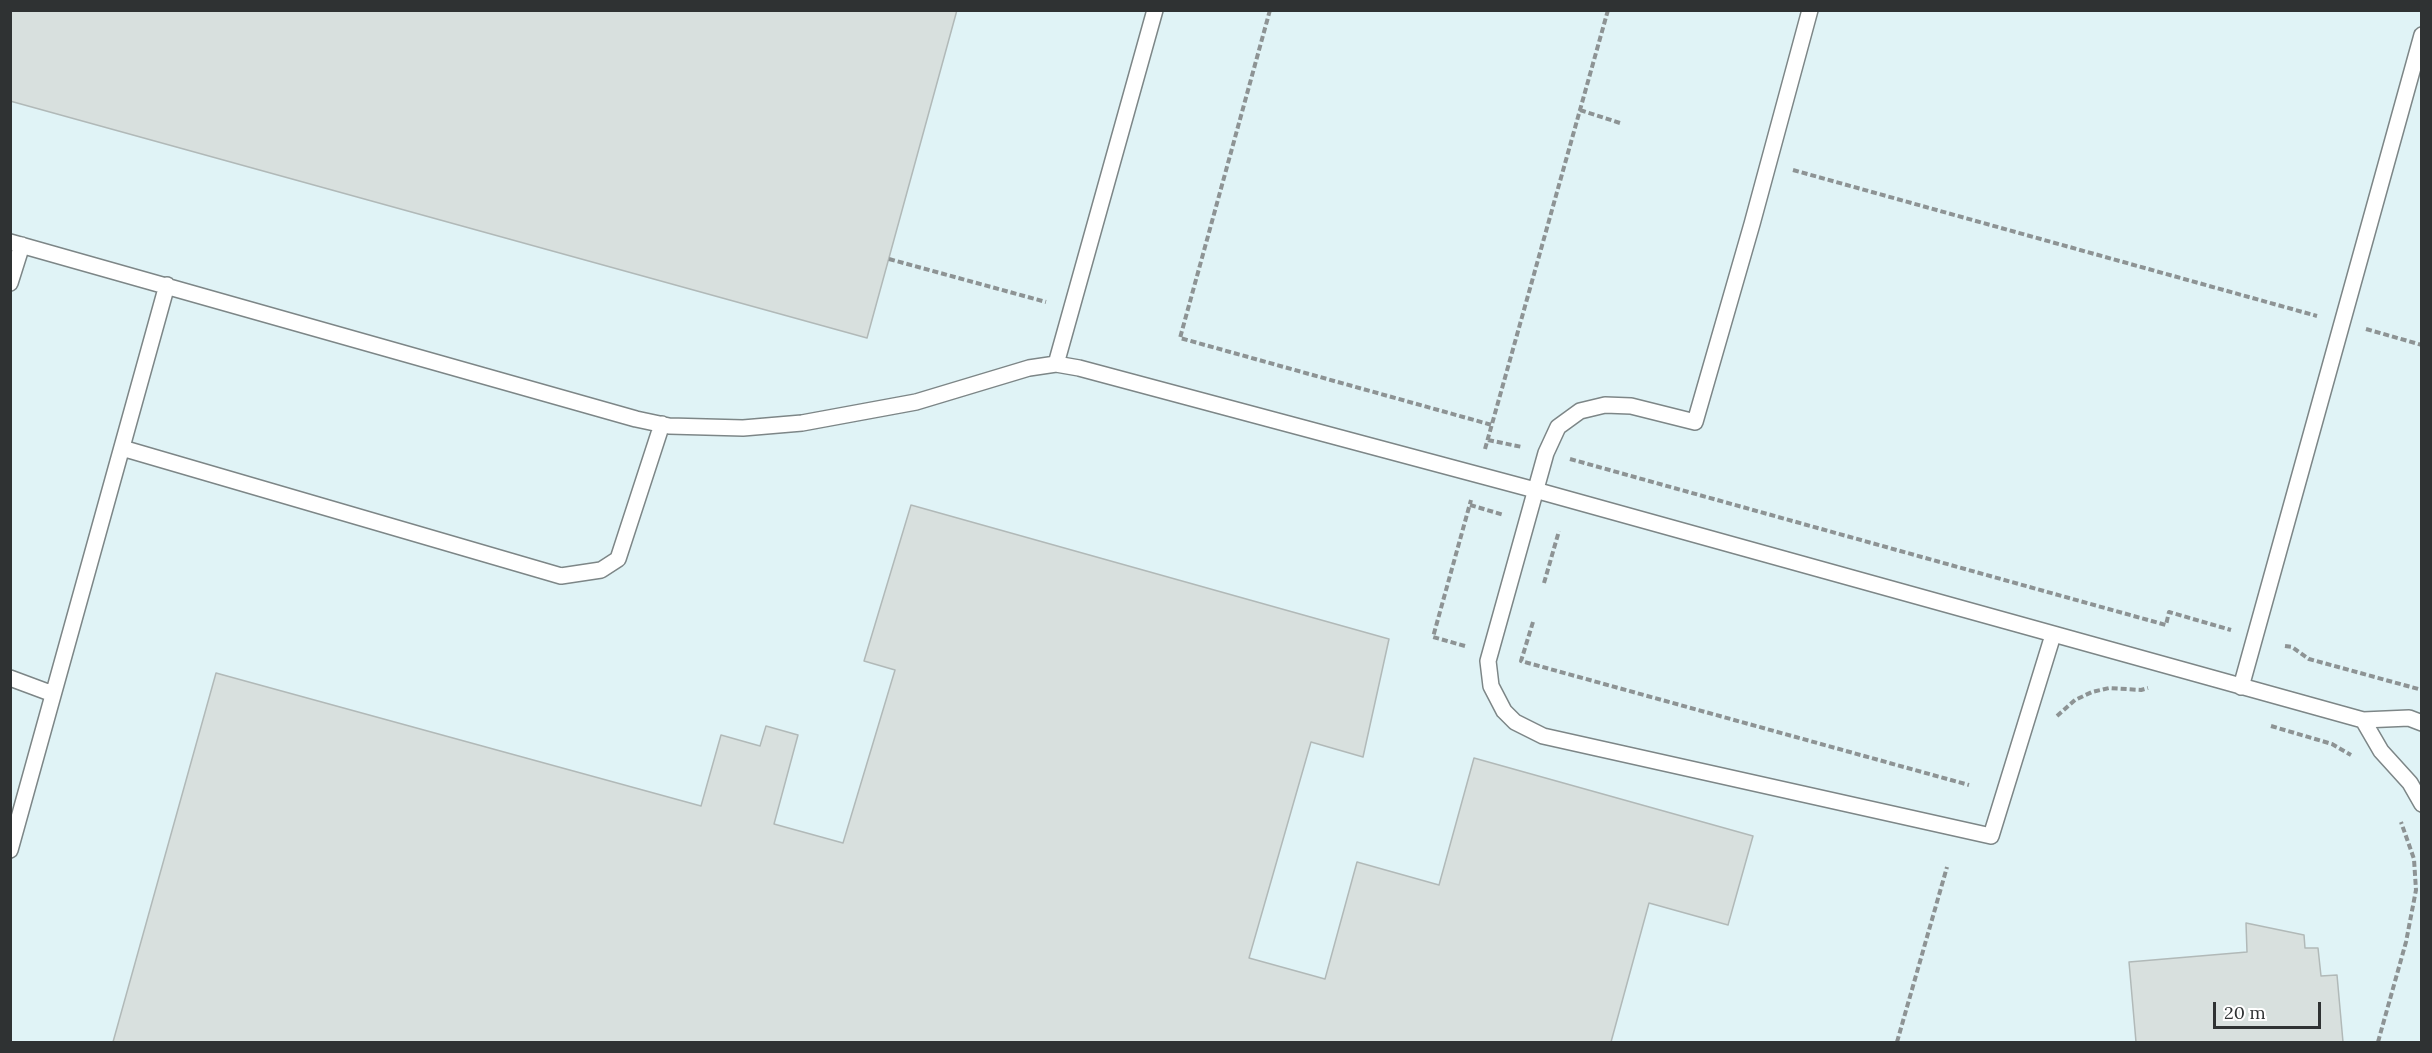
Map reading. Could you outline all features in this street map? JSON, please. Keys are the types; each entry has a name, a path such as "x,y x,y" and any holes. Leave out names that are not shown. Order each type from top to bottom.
{"lane":[{"path":"1056,364 1155,10"},
{"path":"1810,10 1769,164 1695,422 1631,406 1605,405 1580,411 1558,427 1546,453 1488,661 1491,686 1504,711 1515,722 1543,736 1991,836 2053,635"},
{"path":"2241,687 2421,35"},
{"path":"10,284 16,243 662,424 743,428 802,423 916,402 1029,368 1056,364 1079,368 1535,490 2362,720 2409,718 2421,723"},
{"path":"10,850 167,285"},
{"path":"122,448 561,576 601,570 618,559 662,424"},
{"path":"10,678 53,694"},
{"path":"2362,720 2381,751 2410,783 2421,804"}],"path":[{"path":"1270,10 1180,338 1492,425"},
{"path":"1470,647 1433,637 1608,10"},
{"path":"1580,110 1620,123"},
{"path":"1769,164 2323,318"},
{"path":"889,259 1046,302"},
{"path":"2365,329 2421,345"},
{"path":"1488,440 1529,448"},
{"path":"1569,459 2166,625 2169,612 2234,631"},
{"path":"1470,505 1505,515"},
{"path":"1544,583 1559,531"},
{"path":"1533,622 1521,661 1969,785"},
{"path":"2285,646 2292,647 2309,659 2421,690"},
{"path":"2052,722 2075,700 2092,692 2109,688 2141,690 2148,688"},
{"path":"2271,726 2332,744 2356,760"},
{"path":"2378,1042 2406,942 2416,890 2414,860 2399,817"},
{"path":"1897,1042 1947,867"}],"shaded area":[{"path":"11,11 2421,11 2421,1042 11,1042"}],"building":[{"path":"10,10 957,10 867,338 10,101"},
{"path":"911,505 1389,639 1363,757 1311,742 1249,958 1325,979 1357,862 1439,885 1474,758 1753,836 1728,925 1649,903 1611,1042 113,1042 216,673 701,806 721,735 760,746 766,726 798,735 774,824 843,843 895,670 864,661"},
{"path":"2246,923 2304,935 2305,948 2318,948 2321,976 2337,975 2343,1042 2136,1042 2129,962 2247,952"}]}
